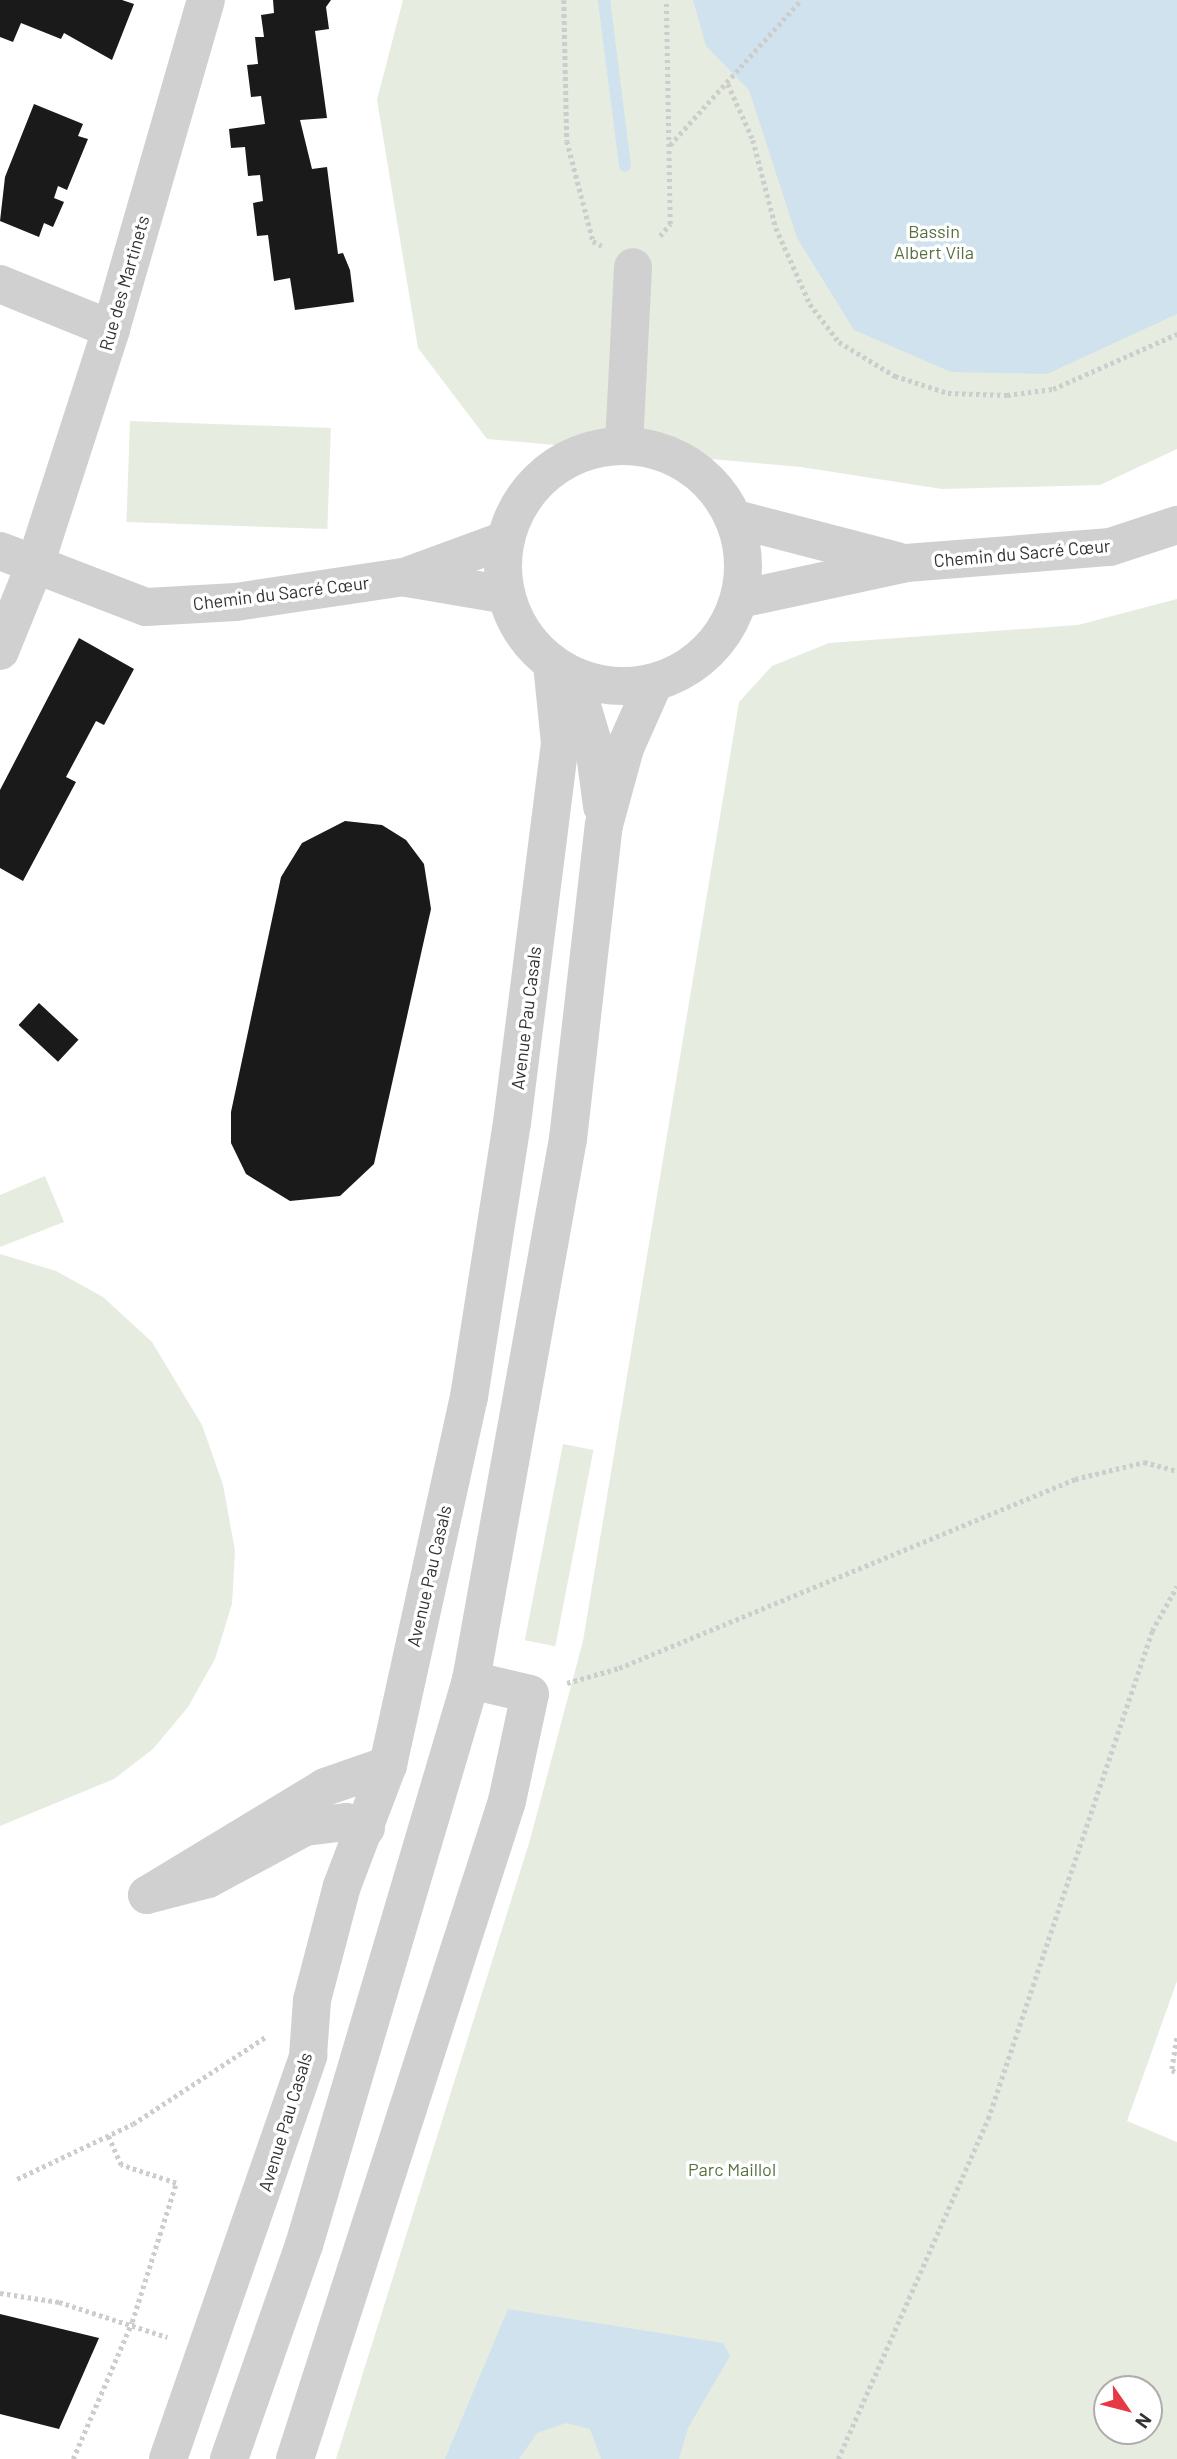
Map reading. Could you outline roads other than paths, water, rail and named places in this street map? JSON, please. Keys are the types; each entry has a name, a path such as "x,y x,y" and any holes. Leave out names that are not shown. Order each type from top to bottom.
{"street":[{"name":"Rue des Martinets","path":"0,652 35,565 111,329 206,0"},
{"path":"625,445 634,267"},
{"path":"0,284 111,329"},
{"path":"562,670 613,687 654,683 704,656 723,635 740,599 744,559 736,519 717,488 691,465 659,450 625,445 584,452 548,471 521,502 505,540 506,594 523,632 562,670 594,746 604,825"},
{"name":"Chemin du Sacré Cœur","path":"736,519 906,563"},
{"name":"Chemin du Sacré Cœur","path":"740,599 906,563 1110,547 1177,525"},
{"name":"Chemin du Sacré Cœur","path":"0,551 146,607 236,602 404,577 505,540"},
{"name":"Chemin du Sacré Cœur","path":"404,577 506,594"},
{"name":"Avenue Pau Casals","path":"168,2459 307,2056 312,2000 342,1886 388,1765 469,1397 512,1123 560,743 562,670"},
{"path":"229,2459 304,2245 471,1679 568,1139 604,825 625,748 654,683"},
{"path":"295,2459 507,1801 530,1694 471,1679"},
{"path":"366,1828 346,1822 306,1827 208,1879 147,1895 324,1787 388,1765"}],"water":[{"path":"693,0 1177,0 1177,314 1047,374 951,372 854,330 797,238 749,90 706,46"},
{"path":"508,2309 723,2343 730,2356 688,2428 679,2459 601,2459 590,2429 566,2423 537,2433 519,2459 445,2459"}],"waterway":[{"path":"604,0 625,166"}],"park label":[{"name":"Bassin Albert Vila","path":"934,242"},
{"name":"Parc Maillol","path":"732,2169"}]}
